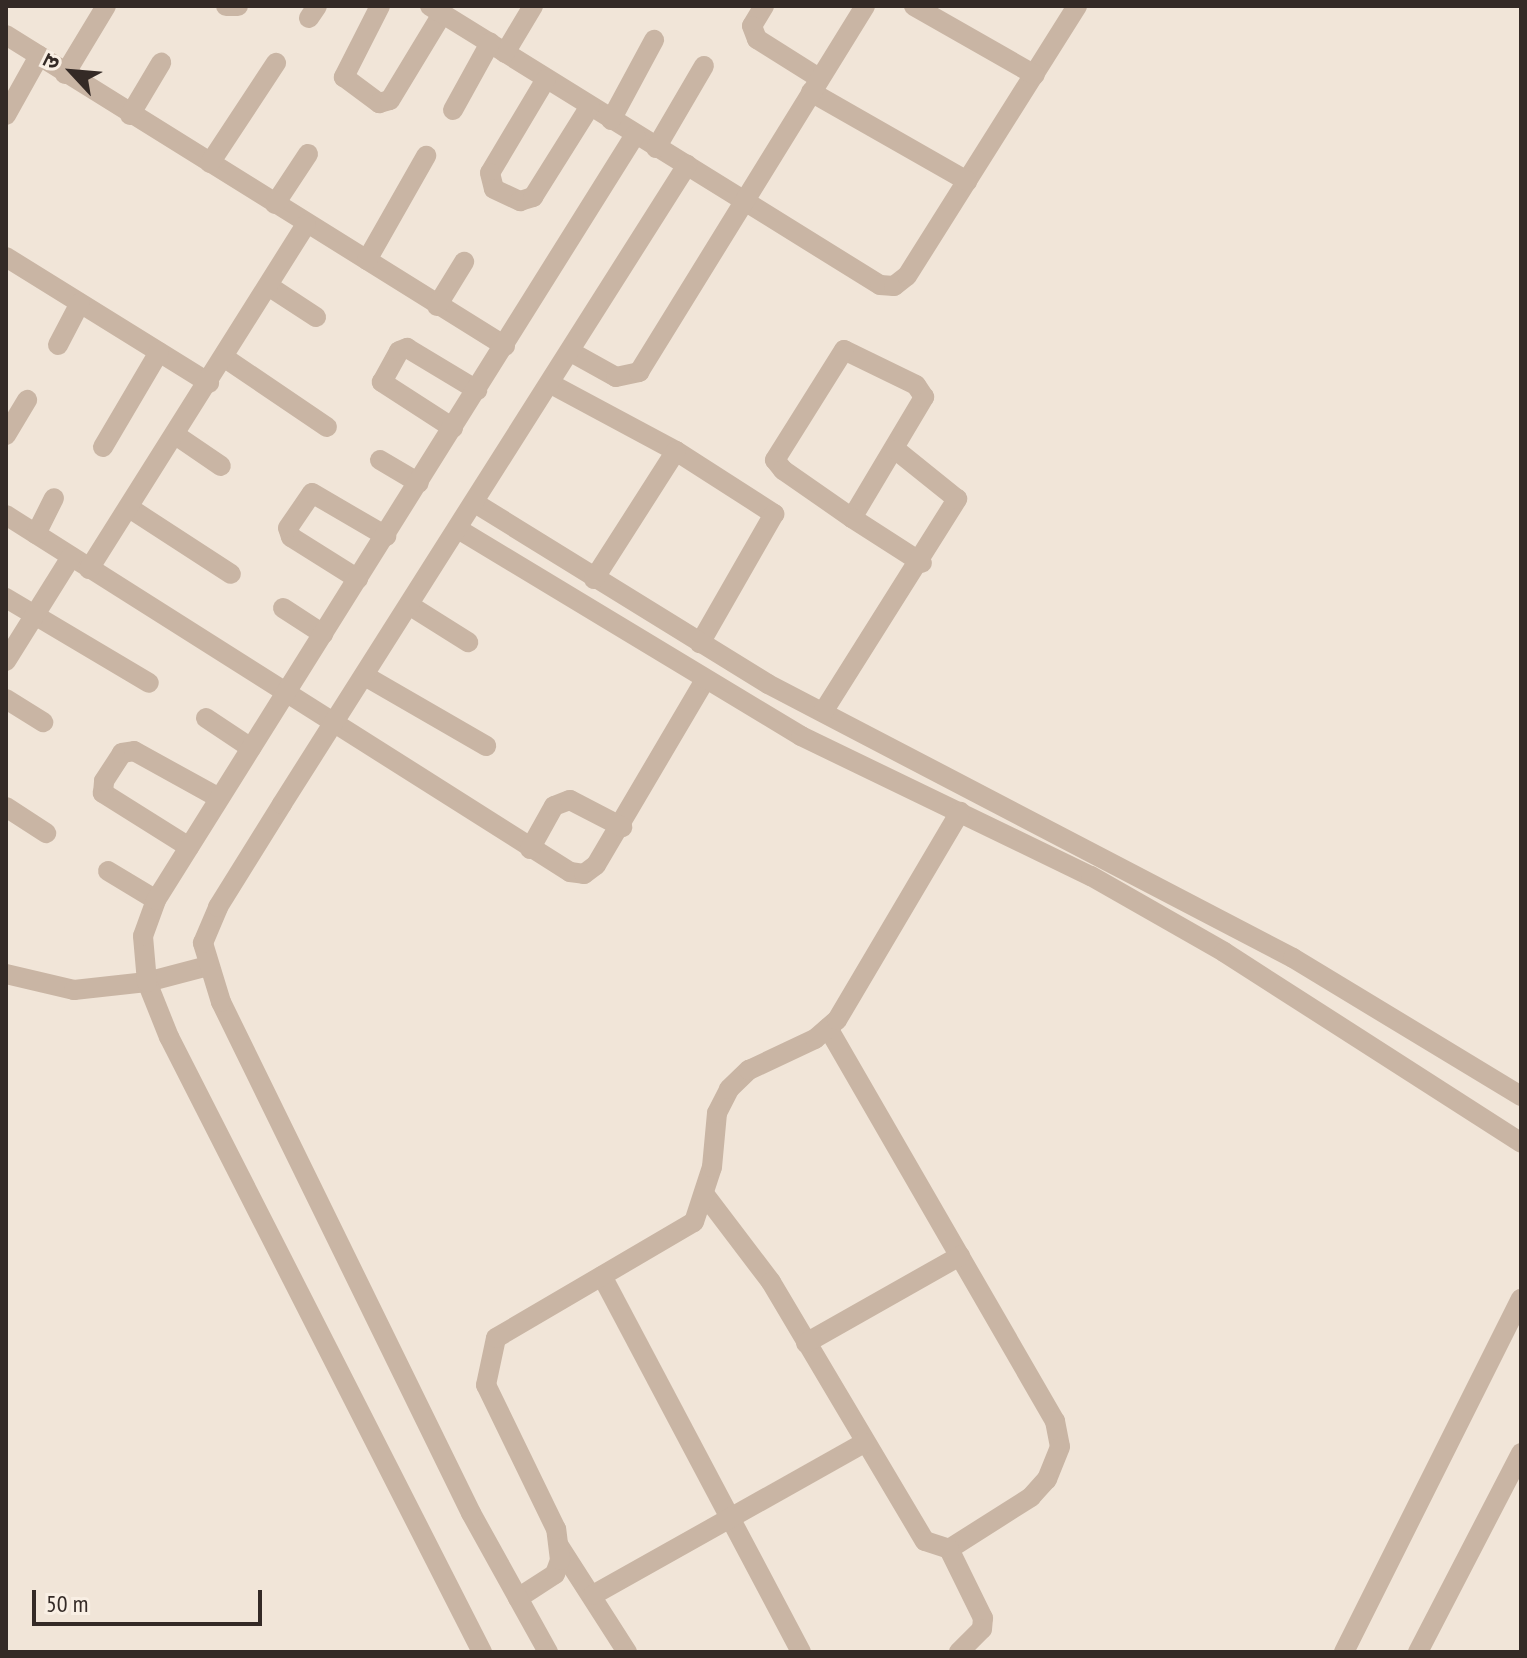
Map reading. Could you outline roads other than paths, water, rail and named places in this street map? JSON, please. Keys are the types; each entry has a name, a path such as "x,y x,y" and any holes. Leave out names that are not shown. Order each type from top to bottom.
{"lane":[{"path":"65,74 106,6"},
{"path":"226,6 238,6"},
{"path":"380,6 344,77 379,103 390,100 436,10 880,285 894,286 907,276 1077,6"},
{"path":"453,110 533,6"},
{"path":"764,6 752,26 757,39 815,85 967,181"},
{"path":"571,352 616,377 639,372 743,199 865,6"},
{"path":"914,6 1035,75"},
{"path":"6,35 306,225 505,346"},
{"path":"611,120 654,40"},
{"path":"7,111 39,56"},
{"path":"130,115 161,63"},
{"path":"210,163 276,63"},
{"path":"656,148 704,66"},
{"path":"546,79 490,173 494,189 529,202 590,106"},
{"path":"482,1652 147,982 143,936 156,900 635,135"},
{"path":"275,204 308,154"},
{"path":"367,260 426,156"},
{"path":"548,1652 518,1598 208,966 203,943 218,907 687,165"},
{"path":"89,569 131,509 306,225"},
{"path":"7,260 209,383"},
{"path":"437,306 464,262"},
{"path":"270,287 316,317"},
{"path":"58,345 80,303"},
{"path":"453,428 382,382 399,351 407,348 477,390"},
{"path":"852,518 923,406 921,391 852,351 837,354 775,460 852,518 922,563"},
{"path":"103,447 159,352"},
{"path":"225,358 327,427"},
{"path":"551,384 676,451 774,514 700,643"},
{"path":"6,435 27,400"},
{"path":"177,436 221,466"},
{"path":"823,712 922,563 957,499 896,450"},
{"path":"594,579 676,451"},
{"path":"380,460 419,483"},
{"path":"358,579 287,532 309,496 317,494 386,536"},
{"path":"36,534 54,498"},
{"path":"475,503 700,643 823,712 1293,958 1521,1096"},
{"path":"131,509 231,574"},
{"path":"6,515 530,849 584,874 622,827 704,682"},
{"path":"458,529 704,682 960,812 1224,952 1521,1143"},
{"path":"6,661 71,557"},
{"path":"6,598 149,683"},
{"path":"409,605 468,642"},
{"path":"283,608 323,634"},
{"path":"365,676 486,746"},
{"path":"6,699 43,722"},
{"path":"206,718 251,748"},
{"path":"189,847 103,793 104,781 122,753 134,751 219,798"},
{"path":"530,849 554,806 570,800 622,827"},
{"path":"6,807 46,833"},
{"path":"518,1598 555,1574 559,1546 556,1529 486,1385 486,1363 496,1338 673,1239 694,1222 705,1195 717,1113 729,1089 749,1070 828,1028 960,812"},
{"path":"108,871 156,900"},
{"path":"6,974 74,990 147,982 208,966"},
{"path":"828,1028 960,1256 1034,1375 1060,1447 1031,1497 949,1549"},
{"path":"705,1195 742,1238 925,1541 949,1549 983,1618 982,1629 959,1652"},
{"path":"806,1343 960,1256"},
{"path":"602,1276 801,1652"},
{"path":"1344,1652 1521,1299"},
{"path":"593,1595 864,1443"},
{"path":"1418,1652 1521,1453"},
{"path":"559,1546 627,1652"}]}
